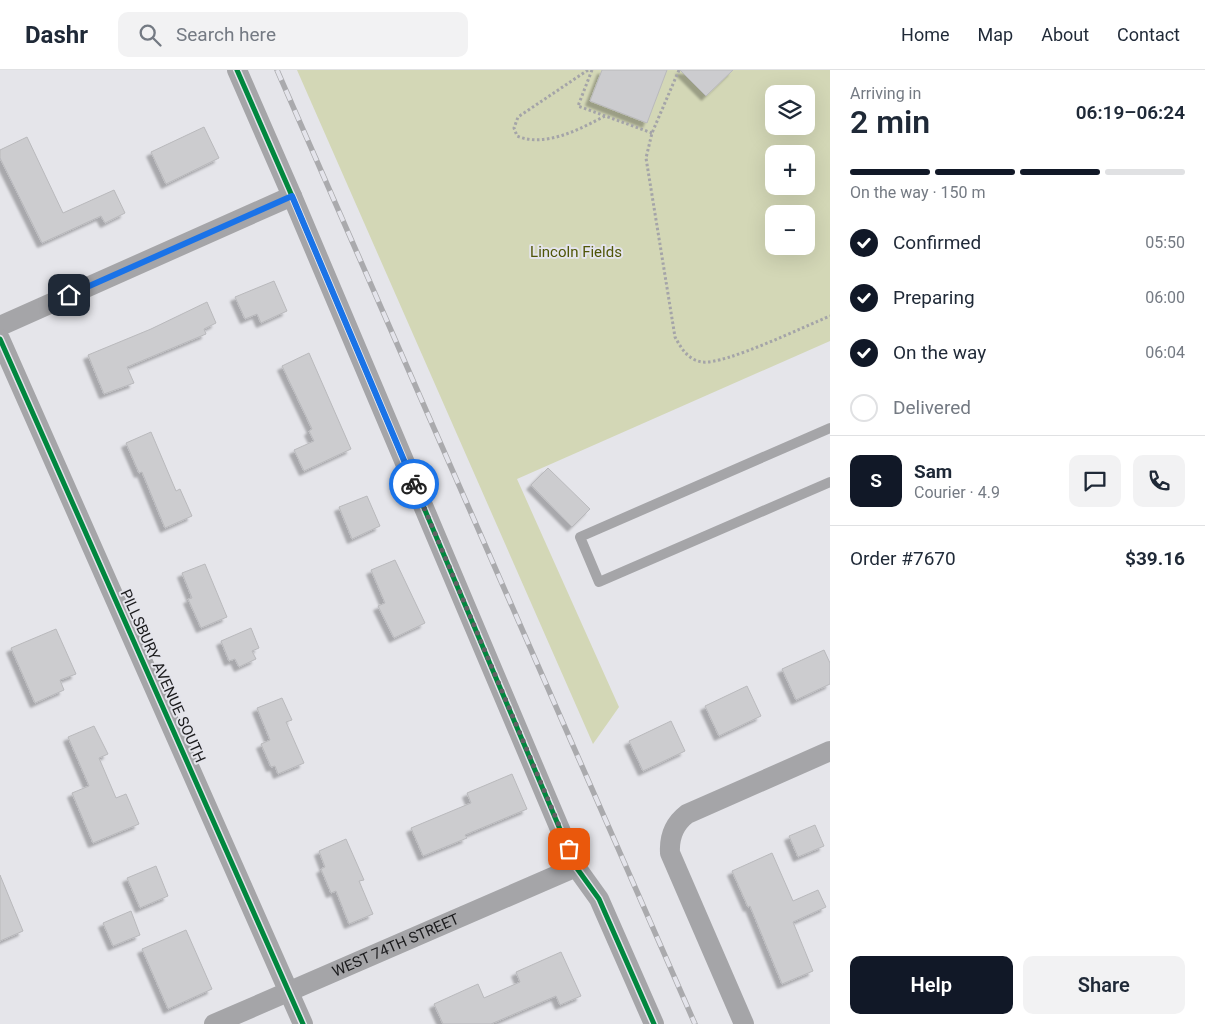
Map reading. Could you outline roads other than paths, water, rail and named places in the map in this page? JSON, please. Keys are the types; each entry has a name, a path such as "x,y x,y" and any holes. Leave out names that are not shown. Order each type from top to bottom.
{"street":[{"path":"237,70 576,867 599,899 654,1024"},
{"path":"0,326 292,196"},
{"name":"PILLSBURY AVENUE SOUTH","path":"0,339 303,1024"},
{"path":"744,1024 670,853 670,836 679,820 687,814 830,752"},
{"name":"WEST 74TH STREET","path":"214,1024 576,867"}],"lane":[{"path":"830,428 580,537 599,582 830,482"}],"railway":[{"path":"277,70 695,1024"}],"park label":[{"name":"Lincoln Fields","path":"576,252"}]}
